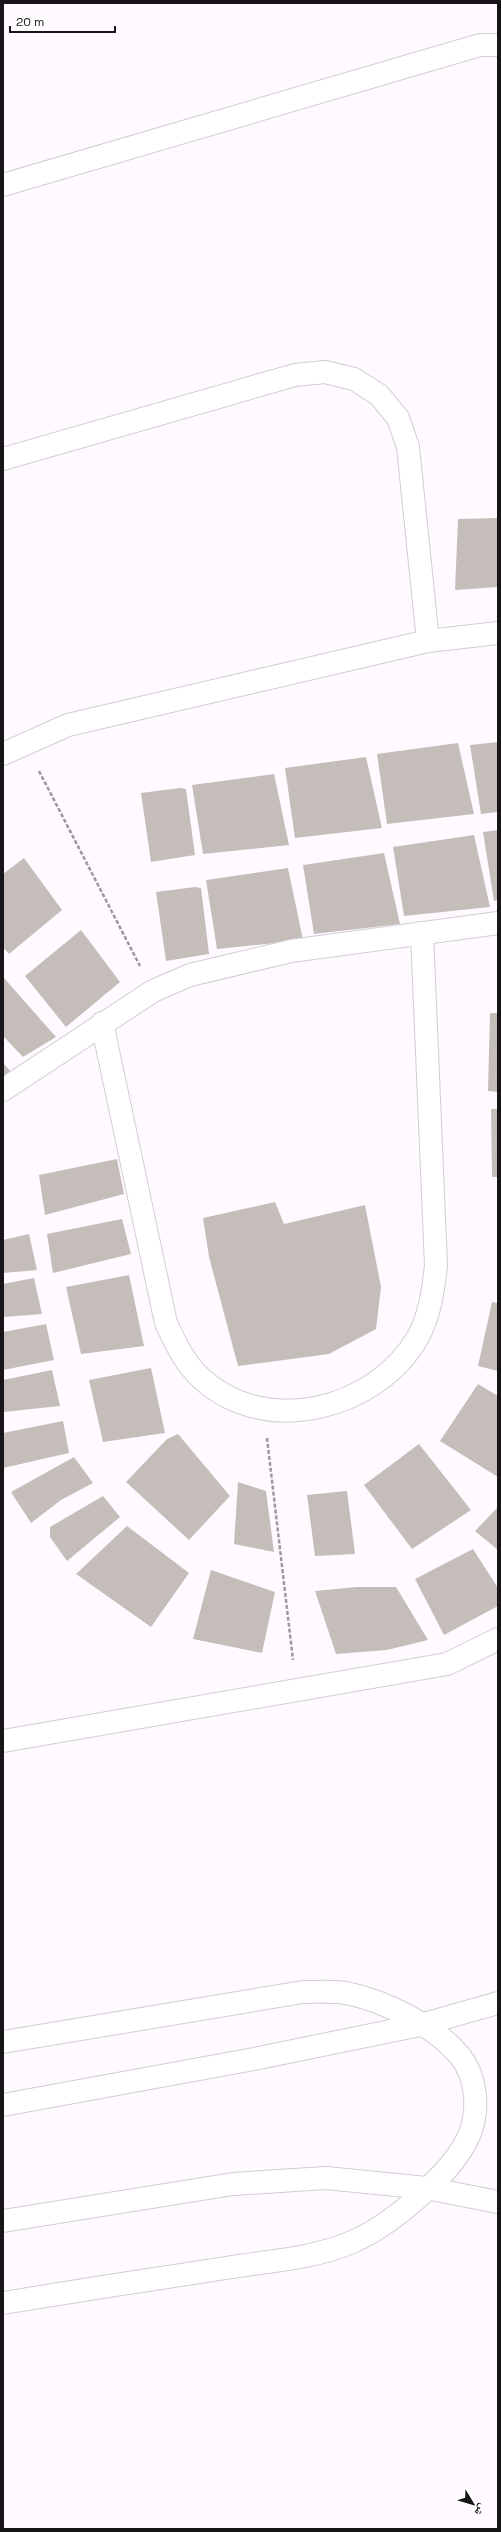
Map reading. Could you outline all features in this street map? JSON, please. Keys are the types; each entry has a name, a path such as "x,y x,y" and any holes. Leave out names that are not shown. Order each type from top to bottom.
{"street":[{"path":"3,185 480,44 498,45"},
{"path":"3,459 295,375 324,372 354,379 379,395 398,418 408,446 428,641"},
{"path":"3,754 68,726 428,641 498,633"},
{"path":"3,1090 102,1023 153,991 190,976 290,951 498,923"},
{"path":"102,1023 166,1324 180,1354 203,1380 231,1398 263,1408 300,1411 335,1404 369,1389 396,1366 418,1337 432,1303 436,1266 422,933"},
{"path":"3,1741 447,1664 498,1640"},
{"path":"3,2042 303,1992 344,1993 384,2004 446,2040 465,2063 475,2091 475,2121 464,2149 444,2172 379,2228 352,2242 324,2251 3,2303"},
{"path":"3,2105 254,2059 420,2025 498,2003"},
{"path":"3,2221 233,2184 326,2178 426,2188 498,2202"}],"path":[{"path":"26,744 153,991"},
{"path":"263,1408 296,1690"}],"building":[{"path":"498,518 498,587 455,590 458,519"},
{"path":"498,742 498,812 481,814 470,745"},
{"path":"458,743 474,814 387,824 377,754"},
{"path":"366,757 382,828 295,838 285,768"},
{"path":"274,774 289,845 203,854 192,785"},
{"path":"180,788 186,789 195,855 151,862 141,793"},
{"path":"498,830 498,900 494,901 483,832"},
{"path":"474,835 490,907 404,916 393,847"},
{"path":"384,853 400,924 314,934 303,865"},
{"path":"24,858 62,910 9,954 3,947 3,874"},
{"path":"288,868 303,940 217,949 206,880"},
{"path":"195,887 201,888 209,954 166,961 156,892"},
{"path":"81,930 120,982 66,1027 25,976"},
{"path":"4,978 56,1037 23,1057 3,1036"},
{"path":"490,1013 498,1013 498,1092 488,1091"},
{"path":"3,1063 13,1074 3,1083"},
{"path":"491,1109 498,1109 498,1177 492,1177"},
{"path":"117,1159 124,1194 45,1215 39,1175"},
{"path":"275,1202 284,1224 365,1205 381,1287 376,1329 329,1354 238,1366 209,1257 203,1218"},
{"path":"122,1219 131,1254 53,1273 47,1234"},
{"path":"29,1234 37,1270 3,1273 3,1240"},
{"path":"129,1275 144,1346 81,1354 66,1287"},
{"path":"34,1278 42,1314 3,1317 3,1284"},
{"path":"492,1302 498,1303 498,1371 478,1366"},
{"path":"46,1324 54,1360 3,1370 3,1332"},
{"path":"151,1368 165,1433 103,1442 89,1380"},
{"path":"52,1370 60,1406 3,1412 3,1380"},
{"path":"478,1384 498,1396 498,1477 440,1441"},
{"path":"63,1421 69,1453 3,1468 3,1433"},
{"path":"178,1434 230,1496 189,1540 126,1482 167,1439"},
{"path":"419,1444 471,1510 412,1549 364,1485"},
{"path":"74,1457 93,1483 61,1500 31,1523 11,1492"},
{"path":"238,1482 266,1491 274,1552 234,1544"},
{"path":"347,1491 355,1554 315,1556 307,1495"},
{"path":"103,1496 120,1517 67,1561 50,1537 50,1527"},
{"path":"498,1507 498,1550 475,1531"},
{"path":"127,1526 189,1573 151,1627 76,1574"},
{"path":"473,1549 498,1588 498,1606 444,1635 415,1579"},
{"path":"211,1570 275,1592 262,1653 193,1639"},
{"path":"356,1587 396,1587 428,1640 387,1650 336,1654 315,1591"}]}
